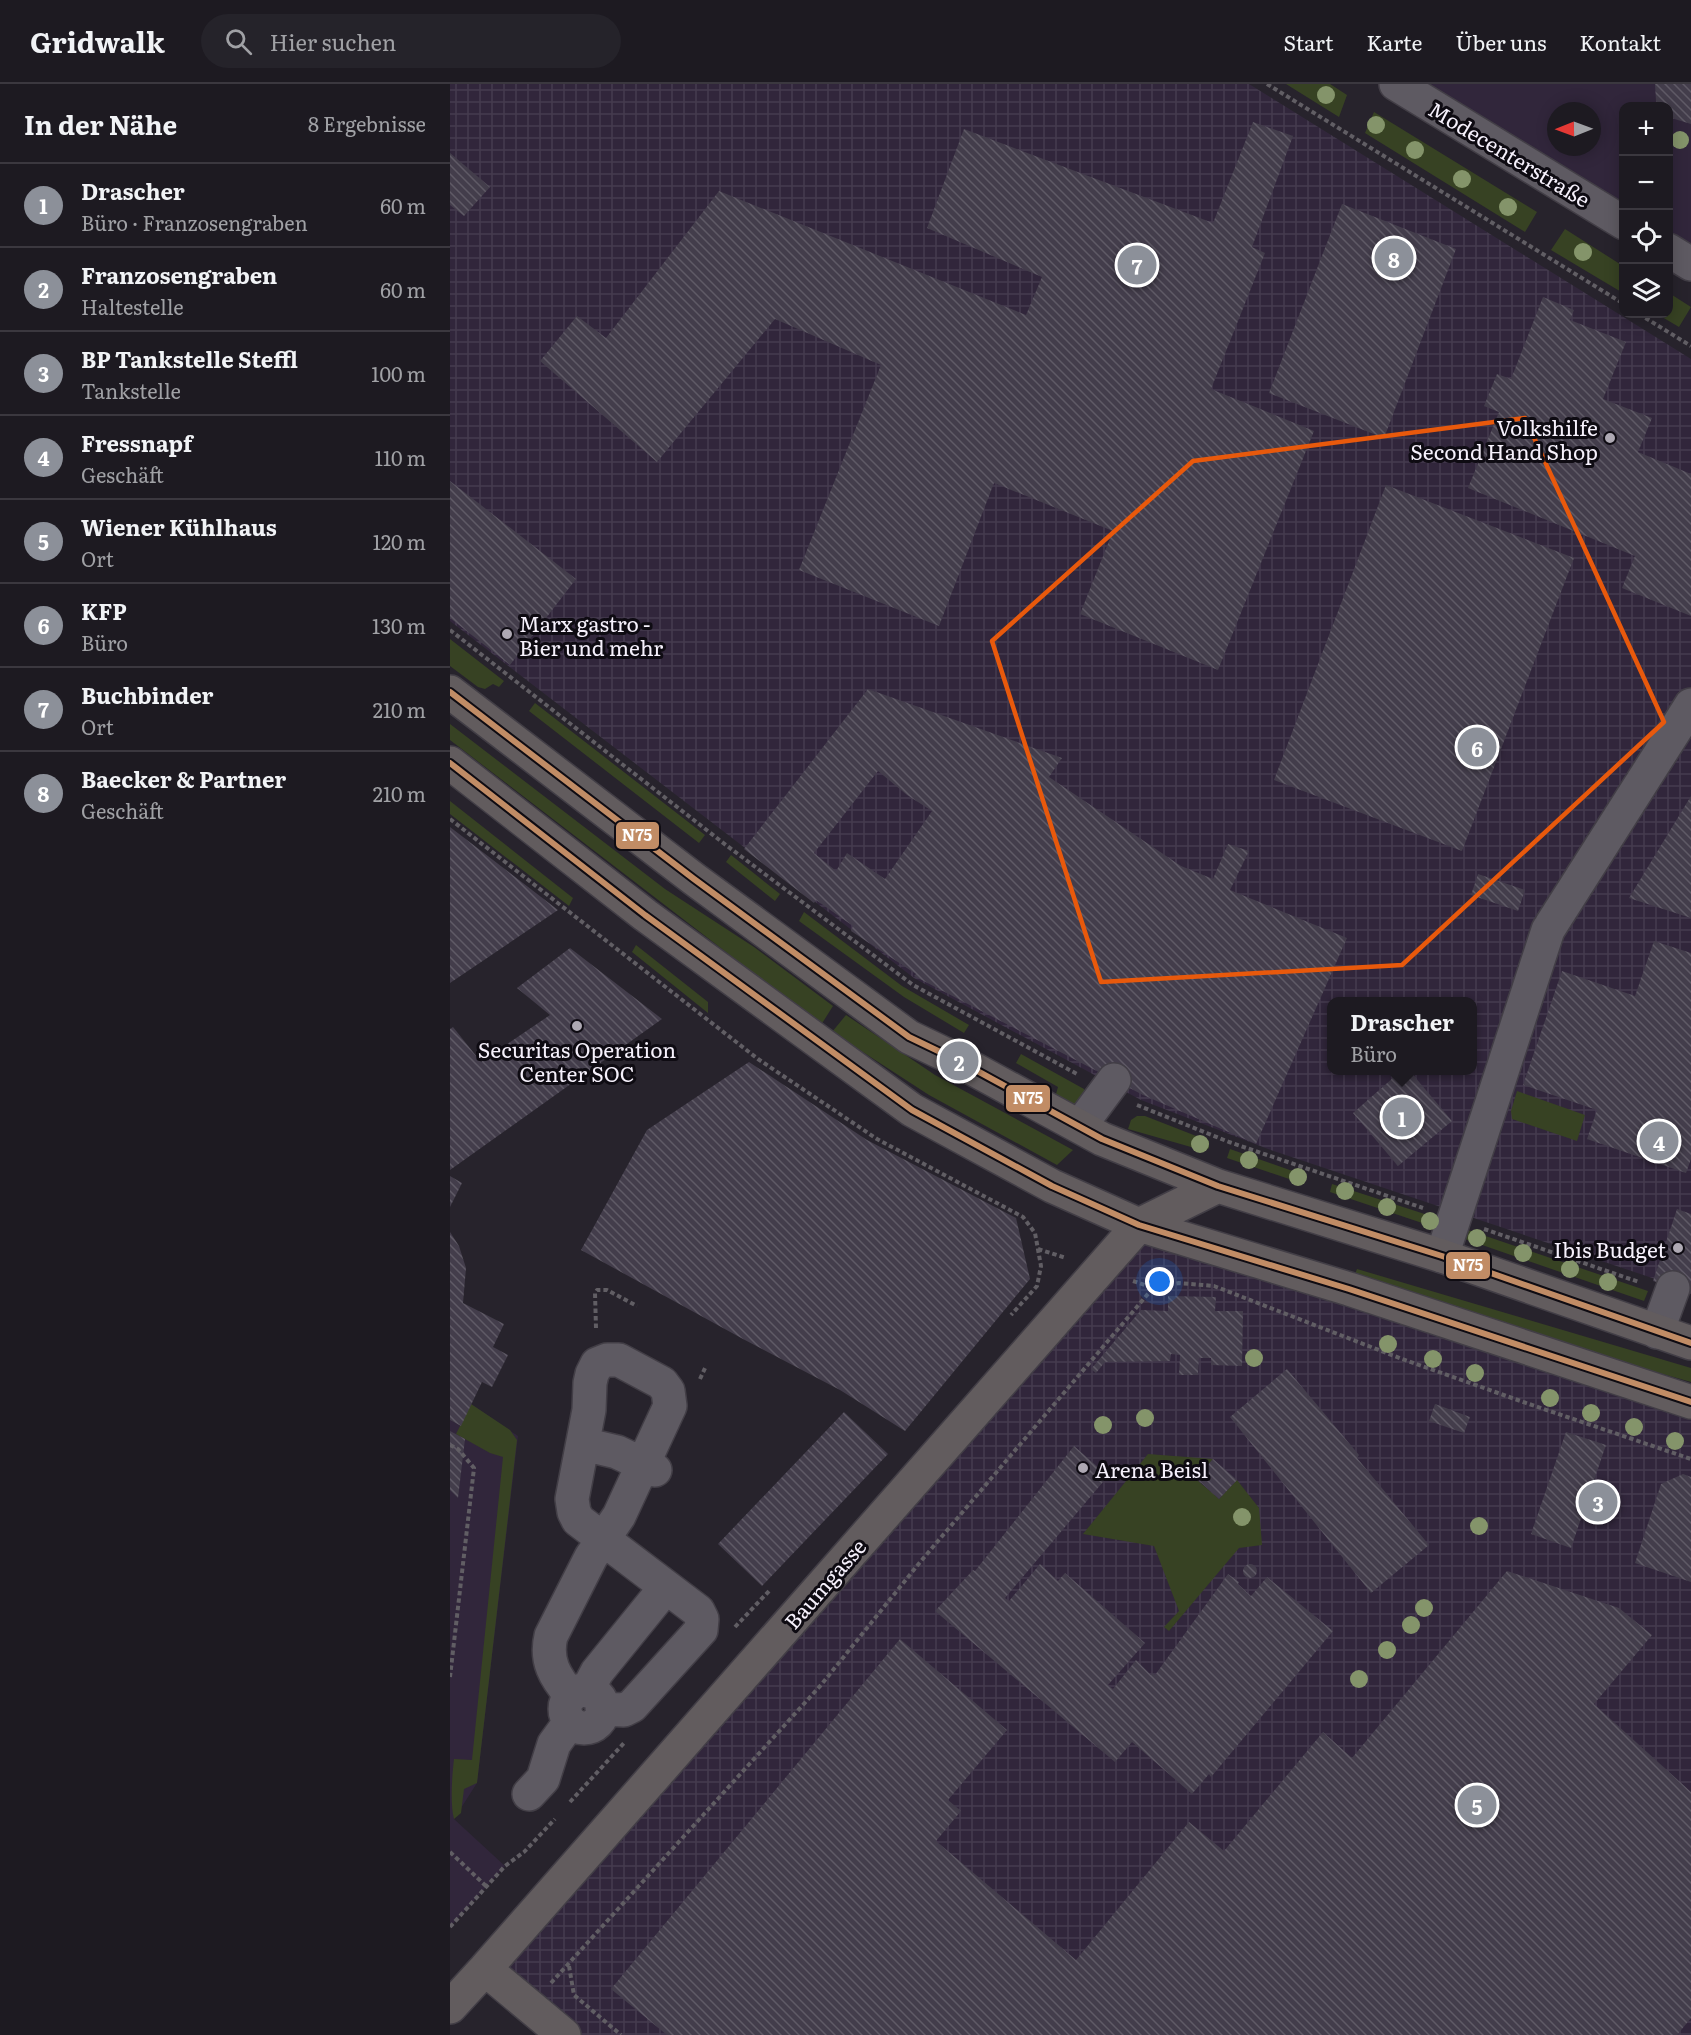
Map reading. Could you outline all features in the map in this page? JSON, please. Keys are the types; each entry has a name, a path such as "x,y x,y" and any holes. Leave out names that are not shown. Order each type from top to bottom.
{"main road":[{"path":"450,692 694,879 909,1037 959,1061 1102,1139 1218,1186 1442,1256 1691,1343"},
{"path":"450,763 645,915 912,1110 1052,1186 1138,1225 1348,1289 1691,1402"},
{"name":"Baumgasse","path":"450,2007 1138,1225 1218,1186"},
{"path":"485,1969 564,2035"}],"street":[{"name":"Modecenterstraße","path":"1396,84 1619,221"},
{"path":"1673,253 1691,264"},
{"path":"1442,1256 1548,930 1691,705"},
{"path":"1080,1126 1110,1085"},
{"path":"1657,1332 1672,1290"},
{"path":"715,1627 693,1607 666,1587 603,1539 578,1520 572,1507 590,1410 591,1378 595,1368 601,1362 611,1359 624,1362 662,1383 668,1391 671,1402 649,1467 619,1516 603,1539 591,1557 554,1626 548,1645 550,1665 557,1679 583,1704 624,1710 632,1706 701,1630 715,1627"},
{"path":"583,1444 617,1452 649,1467"},
{"path":"529,1794 543,1779 554,1744 583,1704 597,1672 666,1587"}],"path":[{"path":"1267,84 1619,302"},
{"path":"1646,318 1691,346"},
{"path":"450,630 722,842 913,985 1110,1085 1133,1104 1229,1142 1672,1290"},
{"path":"450,819 758,1059 877,1139 1023,1217 1035,1233 1041,1266 1037,1286 1006,1322"},
{"path":"1038,1249 1153,1288 1179,1283 1214,1286 1413,1363 1691,1458"},
{"path":"530,2006 821,1685 921,1561 1153,1288"},
{"path":"601,1362 597,1343 595,1293 597,1290 607,1290 637,1306"},
{"path":"450,1445 458,1449 474,1468 450,1677"},
{"path":"715,1627 774,1586"},
{"path":"563,1809 626,1741"},
{"path":"450,1927 505,1866 524,1852 556,1818"},
{"path":"450,1852 487,1887"},
{"path":"568,1965 574,1995 621,2035"}],"highlighted area":[{"path":"1525,418 1664,722 1402,965 1101,982 992,641 1193,461"}],"shaded area":[{"path":"450,84 1249,84 1619,314 1619,318 1625,318 1691,359 1691,1291 1268,1149 1141,1100 914,978 450,621"},
{"path":"1396,84 1691,84 1691,264 1673,253 1673,102 1619,102 1619,221"},
{"path":"1139,1225 1691,1403 1691,2035 564,2035 485,1969"},
{"path":"471,1404 518,1436 477,1783 454,1819 505,1866 450,1927 450,1420 461,1426"}],"green space":[{"path":"1286,84 1330,84 1347,95 1339,117"},
{"path":"1374,112 1537,212 1525,232 1365,133"},
{"path":"1565,229 1619,263 1619,291 1551,250"},
{"path":"1673,296 1691,307 1679,327 1664,318 1673,318"},
{"path":"450,639 504,681 499,687 493,684 485,689 478,687 450,666"},
{"path":"535,703 705,835 699,843 529,711"},
{"path":"450,724 665,889 754,947 833,1006 821,1025 450,740"},
{"path":"450,801 573,898 569,906 450,814"},
{"path":"731,855 780,894 775,901 726,862"},
{"path":"804,912 902,986 969,1025 964,1033 904,997 799,921"},
{"path":"636,945 708,1002 708,1013 632,952"},
{"path":"846,1015 935,1075 1073,1150 1057,1165 929,1095 832,1032"},
{"path":"1021,1054 1084,1089 1086,1099 1079,1110 1058,1100 1056,1094 1058,1087 1016,1063"},
{"path":"1517,1091 1585,1115 1577,1141 1512,1119 1511,1111"},
{"path":"1137,1116 1145,1116 1209,1141 1209,1148 1205,1151 1128,1129 1131,1120"},
{"path":"1230,1149 1301,1174 1298,1182 1227,1158"},
{"path":"1332,1184 1437,1218 1434,1227 1330,1192"},
{"path":"1465,1229 1648,1291 1644,1301 1462,1238"},
{"path":"1357,1269 1691,1368 1691,1382 1546,1341 1354,1277"},
{"path":"471,1404 510,1430 517,1440 477,1783 464,1789 461,1813 454,1819 452,1782 454,1759 472,1760 503,1457 490,1453 456,1434"},
{"path":"1148,1454 1213,1459 1196,1479 1219,1499 1237,1480 1259,1508 1262,1545 1239,1548 1169,1631 1164,1627 1179,1611 1154,1546 1083,1534"}],"building":[{"path":"1655,84 1691,84 1691,124 1673,119 1673,102 1656,101"},
{"path":"1253,122 1293,136 1252,247 1265,253 1211,389 1314,431 1218,670 1080,614 1113,531 994,483 939,626 799,570 881,365 775,319 657,462 540,361 577,316 606,338 719,191 1026,315 1042,277 927,228 964,129 1213,223"},
{"path":"450,153 490,187 464,216 450,205"},
{"path":"1342,204 1456,249 1384,438 1269,393"},
{"path":"1543,297 1574,310 1570,320 1626,342 1603,399 1652,418 1638,452 1691,474 1691,616 1622,588 1635,556 1468,488 1499,412 1484,406 1497,374 1511,379"},
{"path":"450,481 576,579 510,665 450,618"},
{"path":"1386,485 1574,558 1462,851 1274,780"},
{"path":"868,689 1062,758 1049,777 1181,866 1213,879 1228,844 1249,851 1230,890 1347,938 1256,1144 1143,1095 914,976 916,974 851,931 853,926 816,900 814,903 744,849","holes":["878,771 907,795 932,811 885,879 847,853 836,871 814,853"]},
{"path":"1691,796 1691,918 1629,898"},
{"path":"450,827 558,910 450,983"},
{"path":"1478,874 1525,890 1518,911 1471,895"},
{"path":"1654,941 1691,953 1691,1159 1686,1173 1587,1139 1597,1110 1523,1085 1562,971 1635,996"},
{"path":"570,948 662,1019 450,1170 450,1029 453,1027 481,1062 550,1015 517,988"},
{"path":"749,1062 867,1140 1016,1218 1030,1279 905,1431 840,1390 581,1250 647,1130"},
{"path":"1396,1075 1413,1075 1452,1121 1398,1166 1353,1113"},
{"path":"450,1176 462,1183 450,1207"},
{"name":"Ibis Budget","path":"1677,1209 1691,1214 1691,1294 1653,1281"},
{"path":"450,1232 459,1246 466,1268 463,1303 504,1324 493,1347 508,1355 492,1387 482,1382 461,1426 450,1420"},
{"path":"1168,1296 1216,1297 1215,1311 1243,1311 1242,1366 1211,1365 1211,1358 1199,1358 1198,1375 1179,1375 1180,1355 1171,1354 1170,1361 1105,1362 1096,1373 1091,1369 1141,1310 1168,1311"},
{"path":"1287,1369 1359,1455 1357,1458 1429,1545 1371,1593 1230,1417"},
{"path":"1435,1404 1470,1417 1464,1433 1429,1421"},
{"path":"844,1412 888,1454 762,1586 718,1544"},
{"path":"450,1431 465,1439 458,1498 450,1490"},
{"path":"1566,1432 1606,1445 1571,1548 1531,1534"},
{"path":"1074,1446 1108,1476 1005,1598 1009,1601 1040,1564 1058,1581 1065,1573 1145,1643 1108,1685 1113,1689 1136,1660 1151,1675 1152,1673 1155,1675 1228,1574 1239,1582 1238,1584 1251,1596 1267,1577 1333,1631 1211,1777 1209,1774 1192,1794 1132,1742 1115,1762 935,1611 973,1570 975,1571"},
{"path":"1213,1459 1237,1480 1219,1499 1196,1478"},
{"path":"1683,1474 1691,1477 1691,1582 1635,1563 1661,1484"},
{"path":"1250,1564 1255,1566 1257,1571 1255,1576 1250,1578 1245,1576 1243,1571 1245,1566"},
{"path":"1507,1571 1619,1608 1652,1635 1594,1704 1691,1792 1691,2018 1677,2035 667,2035 611,1989 900,1639 1007,1730 948,1800 961,1811 936,1841 1076,1960 1189,1822 1224,1851 1323,1732 1352,1758"}],"transit line":[{"name":"N75","path":"450,692 694,879 909,1037 959,1061 1102,1139 1218,1186 1442,1256 1691,1343"},
{"name":"N75","path":"450,763 645,915 912,1110 1052,1186 1139,1225 1349,1289 1691,1402"}],"place":[{"name":"Baecker & Partner","path":"1394,258"},
{"name":"Buchbinder","path":"1137,265"},
{"name":"Volkshilfe Second Hand Shop","path":"1610,438"},
{"name":"Marx gastro - Bier und mehr","path":"507,634"},
{"name":"KFP","path":"1477,747"},
{"name":"Securitas Operation Center SOC","path":"577,1026"},
{"name":"Franzosengraben","path":"959,1061"},
{"name":"Drascher","path":"1402,1117"},
{"name":"Fressnapf","path":"1659,1141"},
{"name":"Ibis Budget","path":"1678,1248"},
{"name":"Arena Beisl","path":"1083,1468"},
{"name":"BP Tankstelle Steffl","path":"1598,1502"},
{"name":"Wiener Kühlhaus","path":"1477,1805"}]}
